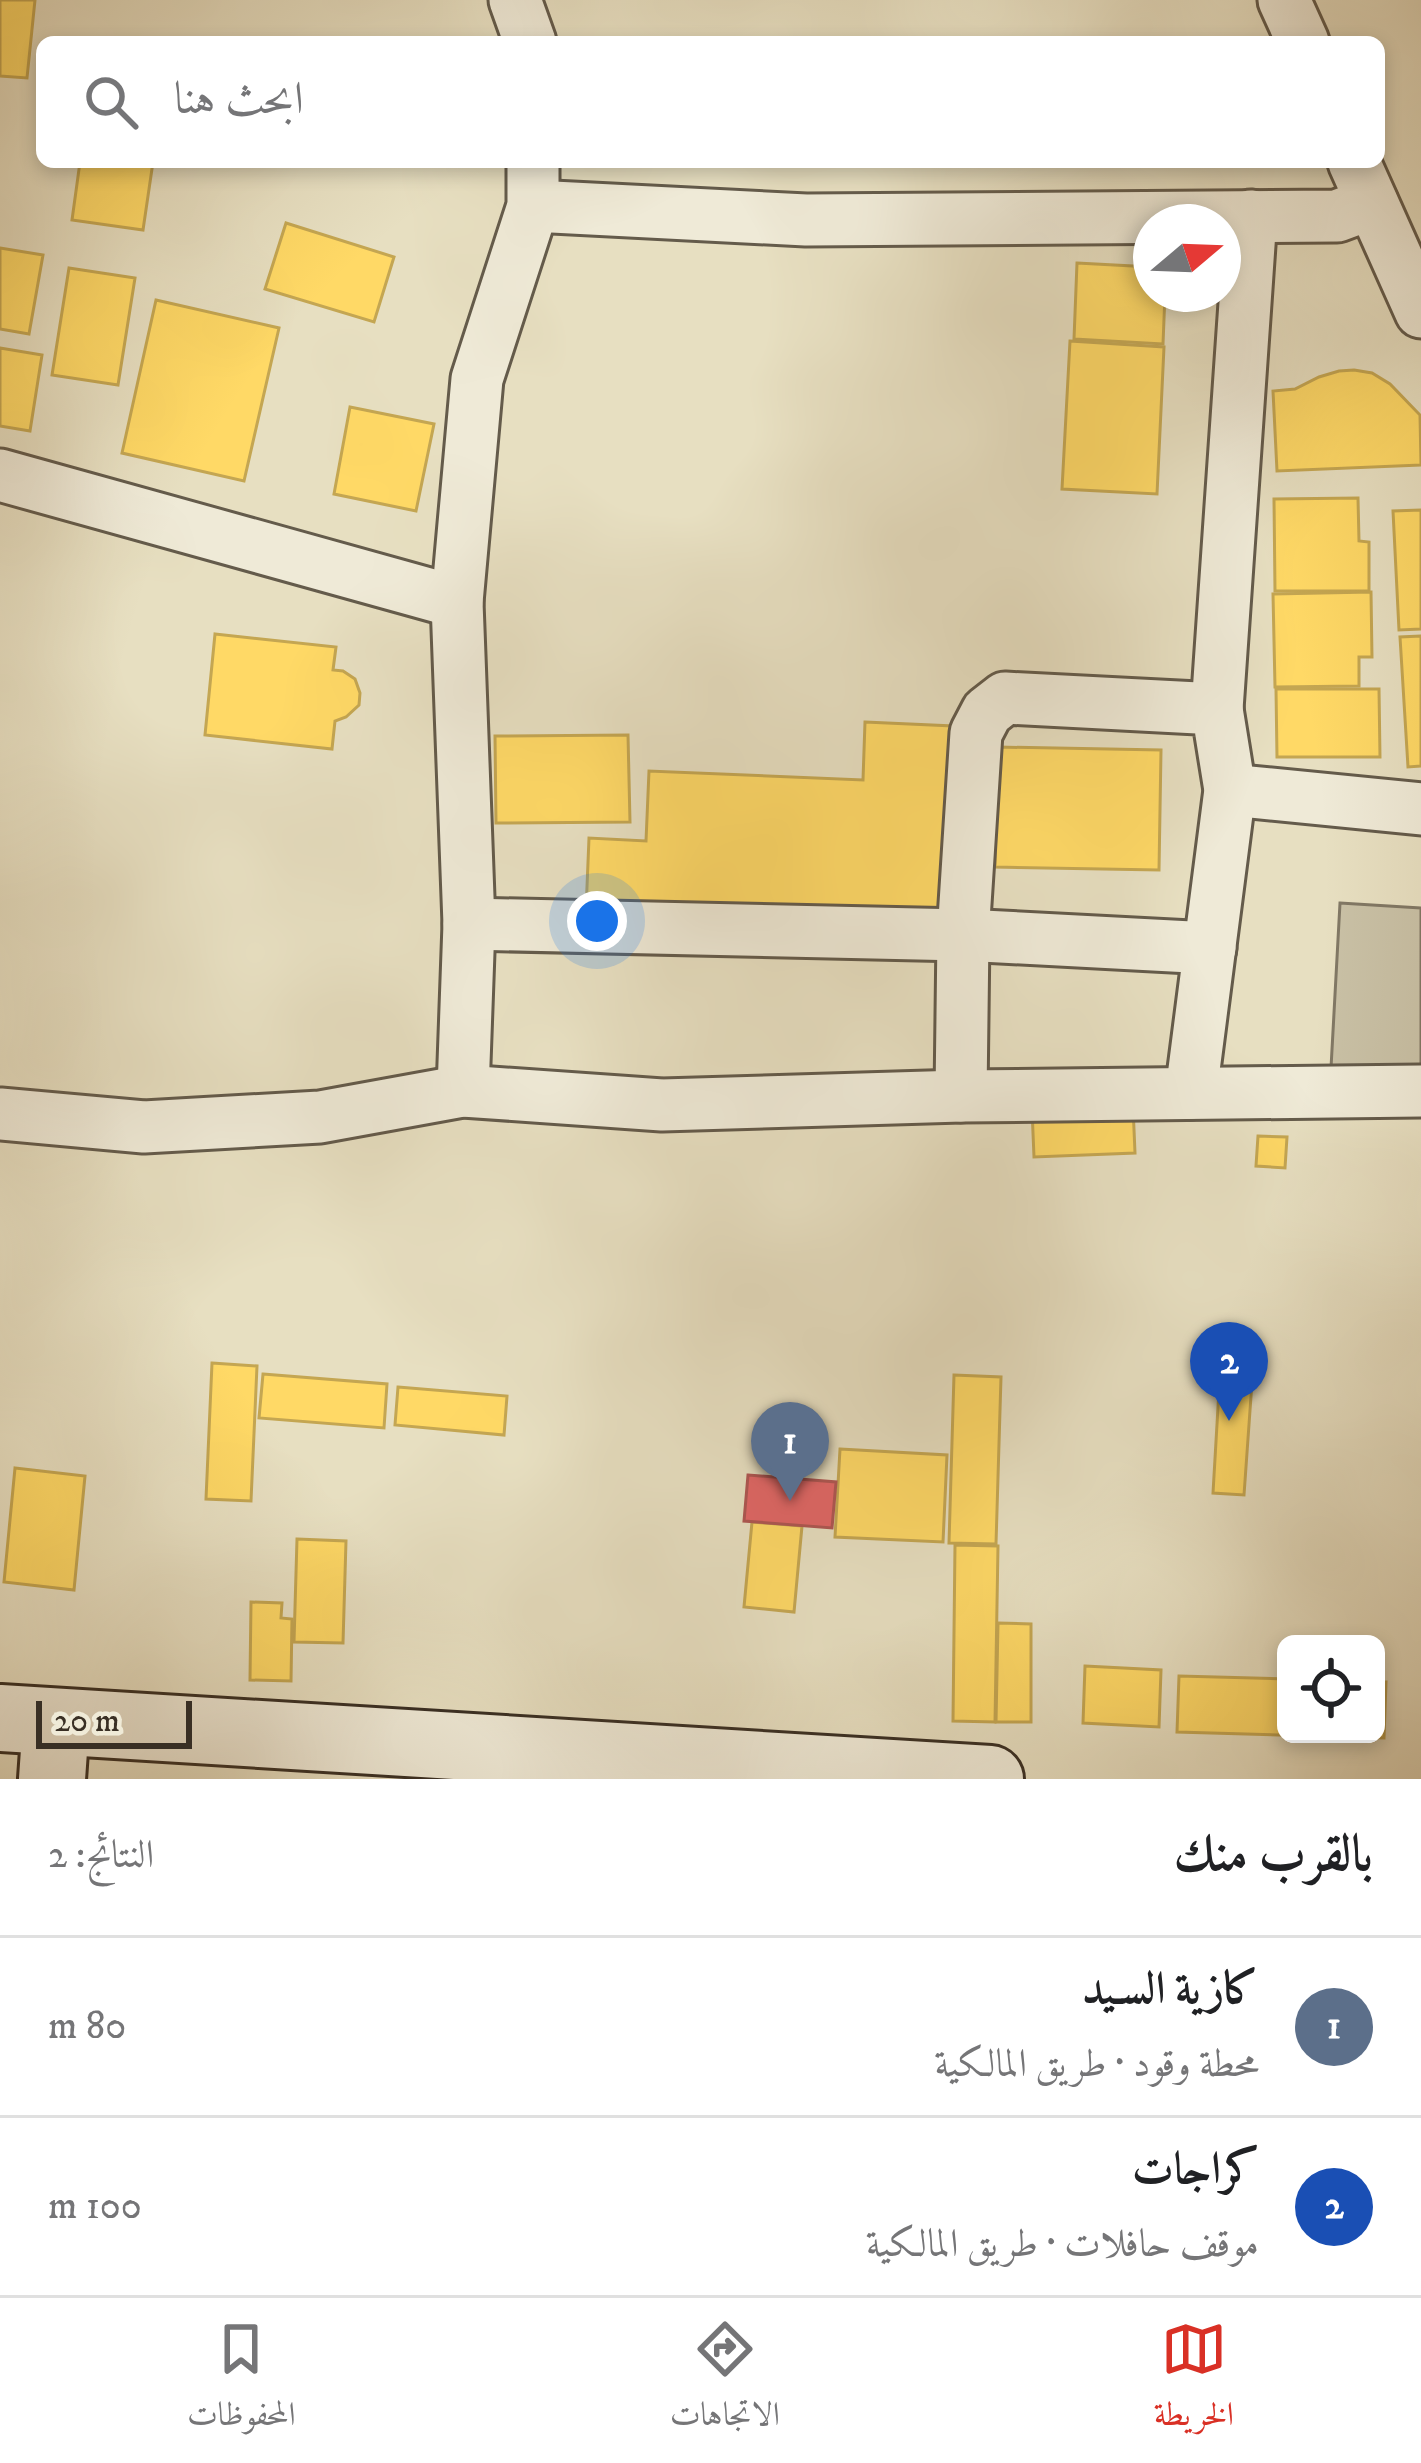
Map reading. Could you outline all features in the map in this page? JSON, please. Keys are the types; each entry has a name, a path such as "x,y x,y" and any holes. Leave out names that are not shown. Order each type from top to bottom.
{"main road":[{"path":"36,1740 549,1765 960,1778"}],"street":[{"path":"515,0 528,36"},
{"path":"1284,0 1300,36"},
{"path":"463,1091 469,924 457,602 477,379 533,184 806,220 1337,216 1363,182 1421,312"},
{"path":"1191,1093 1230,790 1217,709 1251,216"},
{"path":"0,475 457,602"},
{"path":"962,1096 963,935 976,733 986,712 1005,698 1217,709"},
{"path":"1230,790 1421,809"},
{"path":"469,924 963,935 1210,948"},
{"path":"0,1114 144,1127 320,1118 463,1091 662,1105 1421,1091"}],"shaded area":[{"path":"1340,903 1421,908 1421,1073 1331,1068"}],"building: سكن":[{"path":"0,0 35,0 27,78 0,76"},
{"path":"79,168 152,168 143,230 72,220"},
{"path":"286,223 394,257 374,322 265,289"},
{"path":"0,248 43,255 29,334 0,329"},
{"path":"1077,263 1133,266 1133,312 1164,312 1163,344 1074,339"},
{"path":"69,268 135,278 118,385 52,375"},
{"path":"156,300 279,328 244,481 122,453"},
{"path":"1070,341 1164,347 1157,494 1062,489"},
{"path":"0,348 42,355 30,431 0,426"},
{"path":"1354,370 1372,373 1390,384 1420,415 1421,465 1277,471 1273,391"},
{"path":"350,407 434,424 416,511 334,494"},
{"path":"1358,498 1359,541 1369,542 1369,591 1275,591 1274,499"},
{"path":"1421,510 1421,629 1399,630 1393,511"},
{"path":"1371,592 1372,657 1359,657 1359,686 1275,687 1273,594"},
{"path":"215,634 336,647 333,670 355,679 360,693 359,705 335,721 332,749 205,735"},
{"path":"1421,636 1421,766 1408,767 1400,637"},
{"path":"1276,689 1379,689 1380,757 1277,757"},
{"path":"865,722 953,726 945,927 586,911 589,838 646,841 649,771 863,780"},
{"path":"628,735 630,822 496,823 495,736"},
{"path":"997,747 1161,750 1159,870 995,867"},
{"path":"1133,1106 1135,1153 1034,1157 1032,1109"},
{"path":"1258,1136 1287,1137 1285,1168 1256,1166"},
{"path":"1222,1338 1255,1340 1244,1495 1213,1493"},
{"path":"212,1363 257,1366 251,1501 206,1499"},
{"path":"263,1374 387,1384 384,1428 259,1418"},
{"path":"954,1375 1001,1377 996,1544 949,1543"},
{"path":"398,1387 507,1396 504,1435 395,1425"},
{"path":"840,1449 947,1455 943,1542 835,1537"},
{"path":"15,1468 85,1476 74,1590 4,1582"},
{"path":"752,1522 802,1526 794,1612 744,1607"},
{"path":"297,1539 346,1541 343,1643 294,1642"},
{"path":"955,1545 998,1546 995,1722 953,1721"},
{"path":"251,1602 282,1603 281,1618 292,1619 291,1681 250,1680"},
{"path":"998,1623 1031,1624 1031,1722 996,1722"},
{"path":"1085,1666 1161,1670 1159,1727 1083,1723"},
{"path":"1179,1676 1277,1679 1277,1735 1177,1732"}],"building: متاجر":[{"path":"748,1475 836,1482 832,1528 744,1521"}],"place":[{"name":"كراجات","path":"1229,1421"},
{"name":"كازية السـيد","path":"790,1501"}]}
